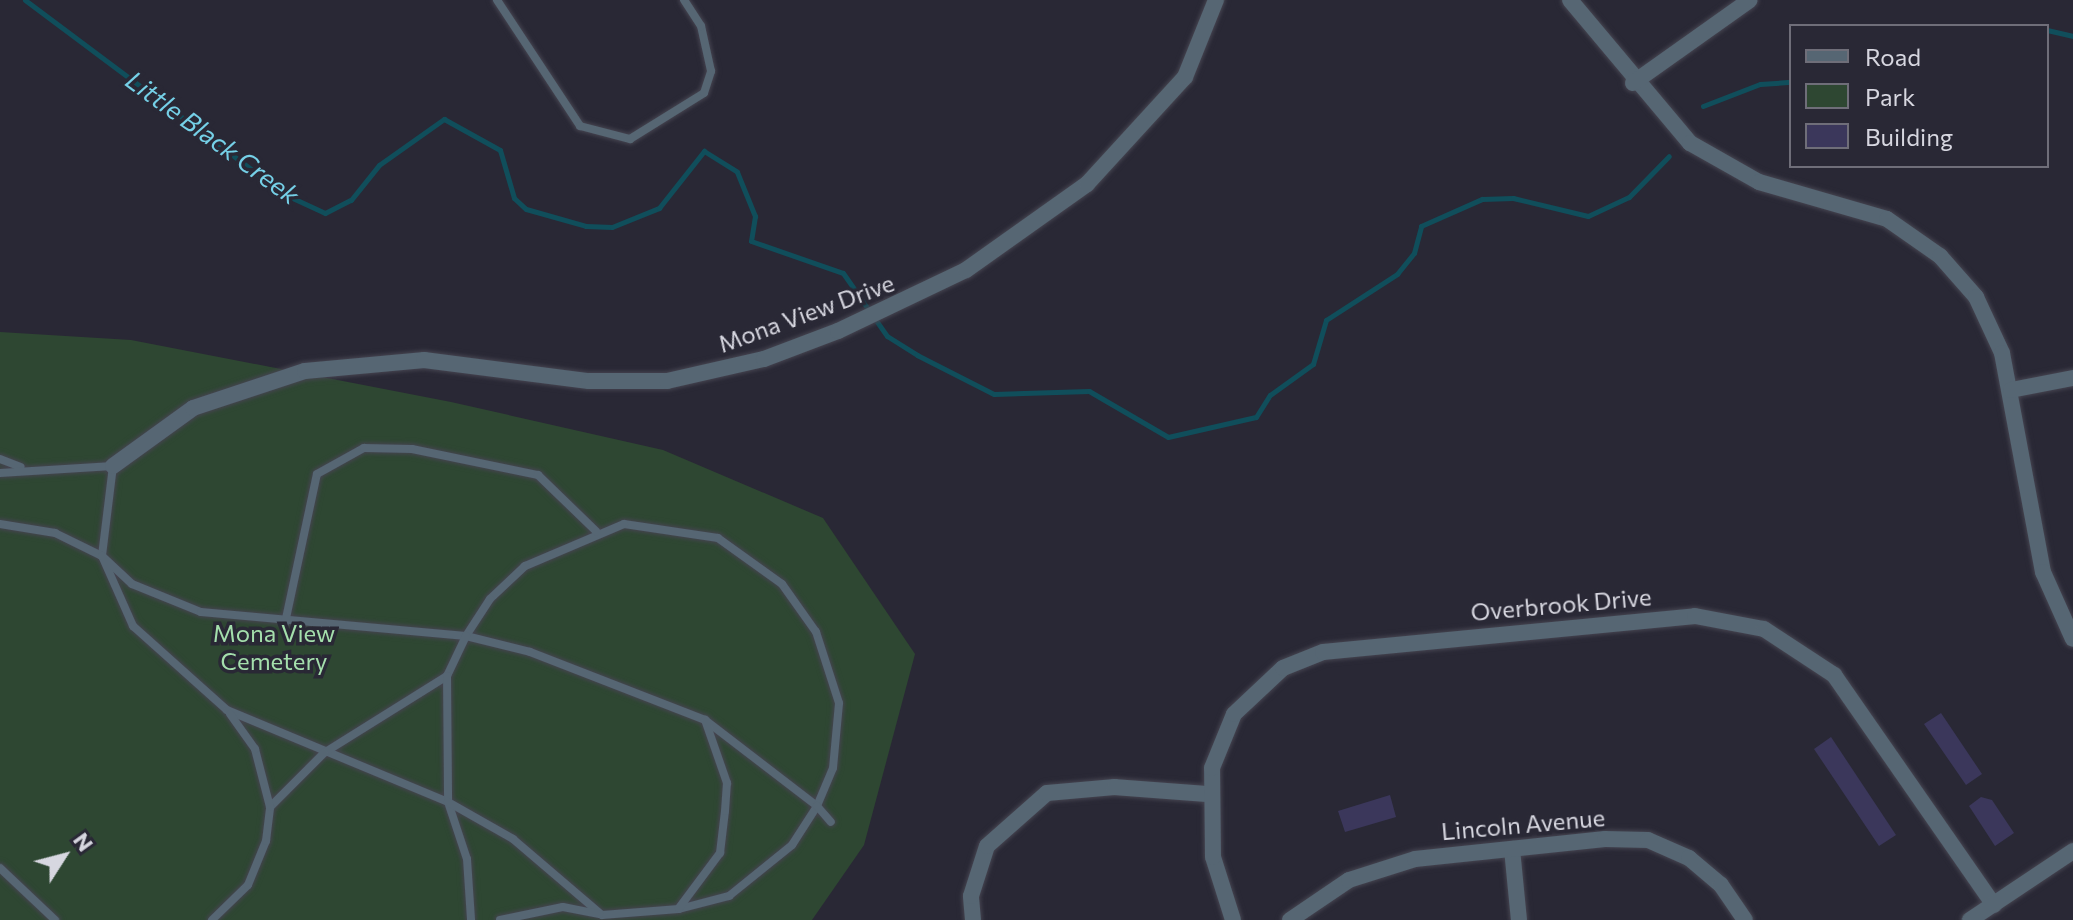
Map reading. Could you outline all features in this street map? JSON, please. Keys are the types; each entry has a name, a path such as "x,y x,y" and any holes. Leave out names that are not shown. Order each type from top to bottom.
{"street":[{"name":"Mona View Drive","path":"113,466 193,408 305,371 424,360 589,381 667,381 764,359 881,313 966,270 1087,184 1185,77 1216,0"},
{"path":"1570,0 1633,83 1690,143 1724,166 1887,219 1940,256 1984,310 2011,390 2036,545 2073,639"},
{"path":"1633,83 1744,2"},
{"path":"2011,390 2073,378"},
{"name":"Overbrook Drive","path":"1233,920 1213,857 1209,794 1234,714 1269,679 1303,659 1526,630 1729,619 1800,647 1845,686 1994,905"},
{"path":"973,920 971,896 987,846 1047,793 1115,787 1209,794"},
{"name":"Lincoln Avenue","path":"1290,920 1374,869 1512,849 1648,840 1700,865 1745,920"},
{"path":"1512,849 1519,920"},
{"path":"1970,920 2073,851"}],"lane":[{"path":"497,0 580,126 630,139 704,93 711,71 701,26 684,0"},
{"path":"285,623 317,474 364,448 412,449 538,475 596,531"},
{"path":"0,459 22,467"},
{"path":"0,473 22,467 113,466 102,556 133,626 227,710 255,749 270,807 266,841 248,885 212,920"},
{"path":"0,524 55,533 102,556 164,600 285,623 466,636 569,666 705,720 817,806 831,822"},
{"path":"471,920 467,859 448,802 447,676 466,636 525,566 596,531 654,525 718,538 800,604 839,703 833,768 817,806 764,872 729,896 679,909 603,917 563,907 500,920"},
{"path":"270,807 324,753 447,676"},
{"path":"227,710 324,753 448,802 513,839 603,917"},
{"path":"679,909 720,853 727,783 705,720"},
{"path":"0,868 55,920"}],"green space":[{"name":"Mona View Cemetery","path":"0,332 131,340 451,402 663,450 823,518 915,654 864,845 812,920 0,920"}],"building":[{"path":"1941,713 1982,774 1966,785 1924,724"},
{"path":"1831,737 1896,835 1879,846 1814,749"},
{"path":"1390,795 1396,817 1345,832 1338,811"},
{"path":"1981,797 1992,800 2014,833 1995,846 1969,806"}],"waterway":[{"name":"Little Black Creek","path":"25,0 286,195 325,213 351,200 379,165 444,119 500,150 514,198 526,209 586,226 612,227 659,208 704,151 737,172 755,216 751,241 843,273 887,336 917,355 994,394 1089,391 1168,437 1256,417 1270,395 1313,364 1326,320 1397,274 1414,253 1421,226 1482,199 1513,198 1588,216 1629,197 1669,156"},
{"name":"Little Black Creek","path":"2049,30 2073,36"},
{"name":"Little Black Creek","path":"1703,106 1760,84 1789,82"}]}
